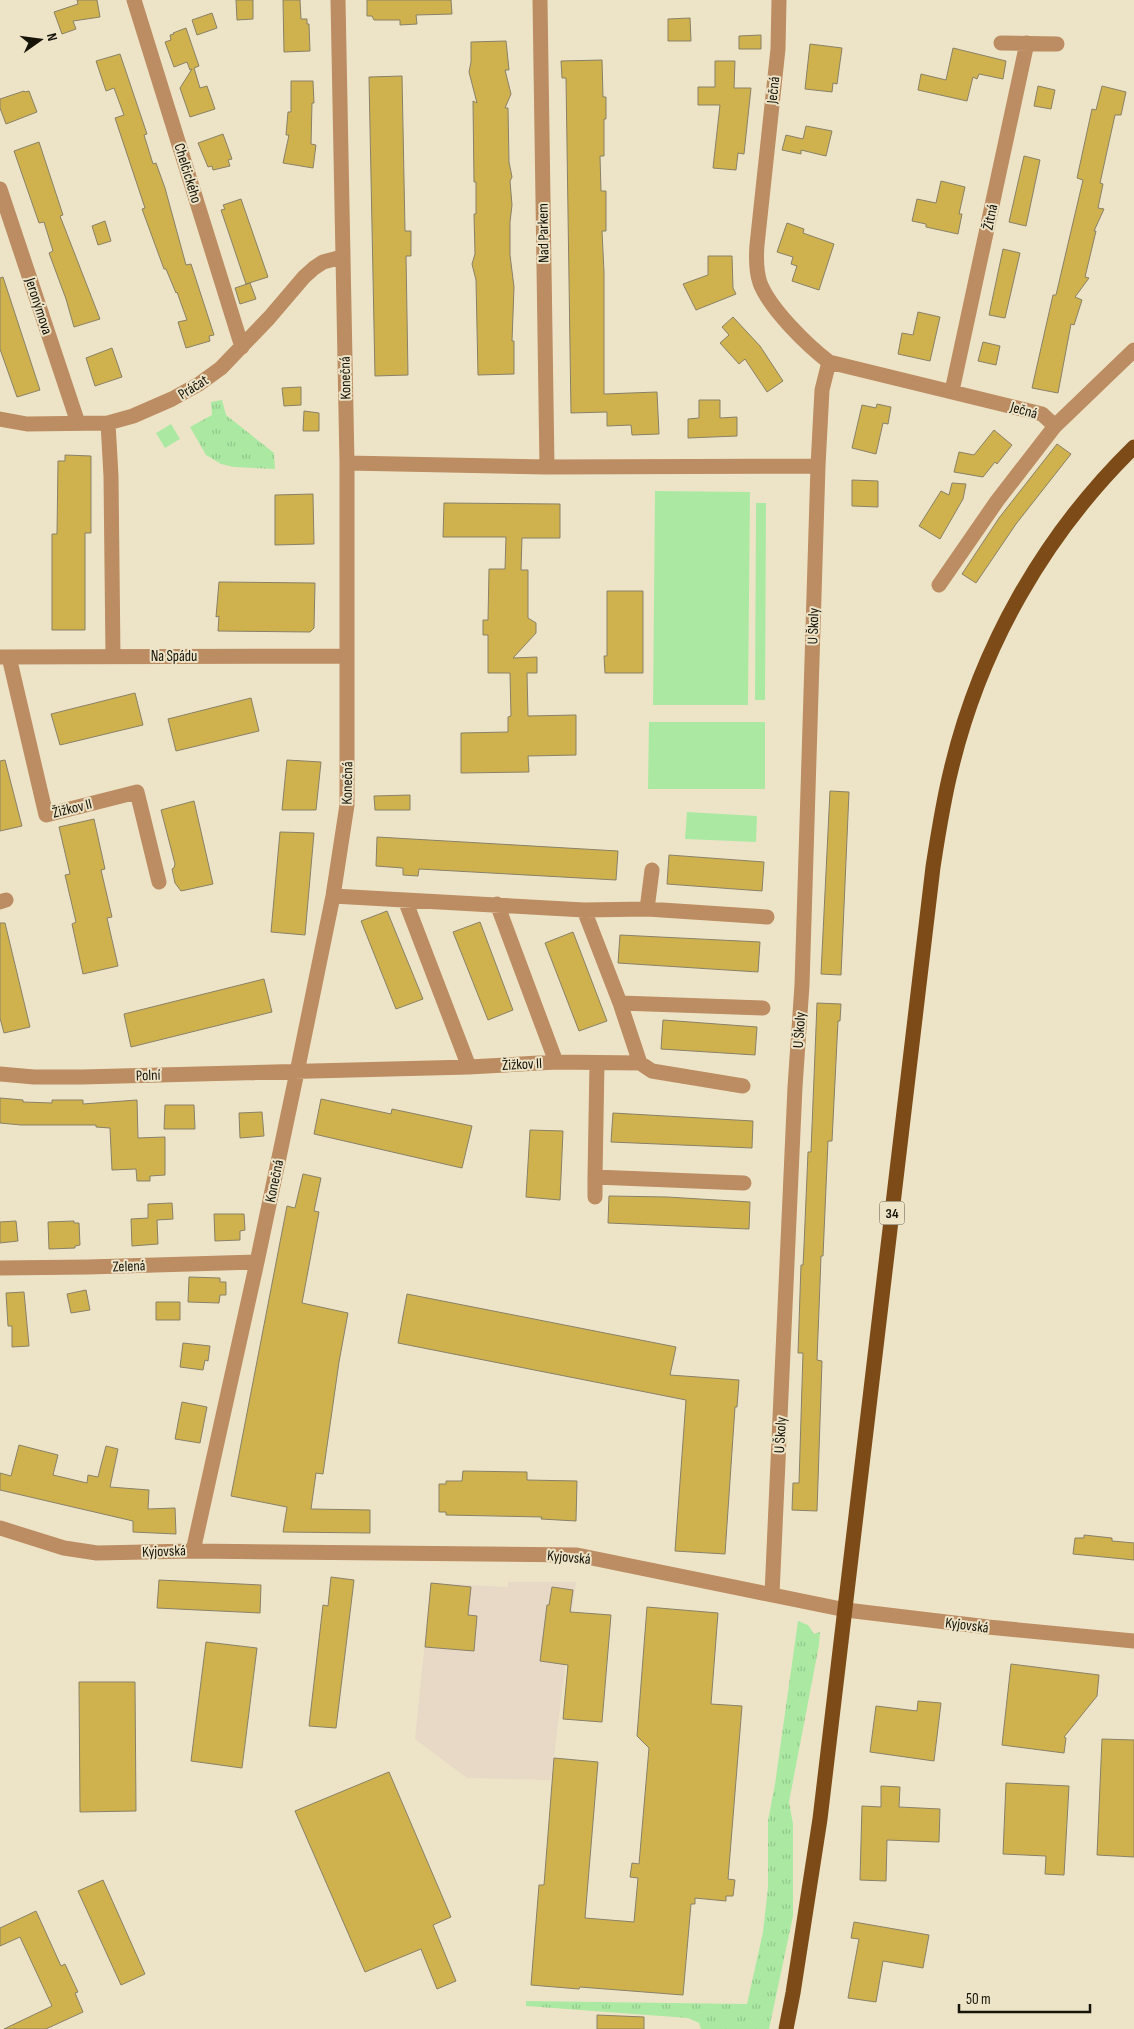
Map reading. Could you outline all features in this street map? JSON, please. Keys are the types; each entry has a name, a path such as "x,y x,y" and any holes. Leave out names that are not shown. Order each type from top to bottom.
{"main road":[{"name":"34","path":"786,2029 820,1819 933,867 951,770 978,682 1015,604 1074,513 1134,447"}],"street":[{"name":"Chelčického","path":"134,0 242,347"},
{"name":"Konečná","path":"193,1551 297,1072 333,896 347,805 347,463 338,0"},
{"name":"Nad Parkem","path":"540,0 547,467"},
{"name":"Ječná","path":"779,0 778,49 756,245 756,263 760,283 767,297 794,329 828,362 1042,414 1055,426 997,501 939,585"},
{"path":"1001,43 1057,44"},
{"name":"Žitná","path":"952,391 1028,43"},
{"name":"Jeronýmova","path":"0,189 78,424"},
{"name":"Práčat","path":"0,418 27,424 108,423 133,416 172,399 199,384 221,368 304,278 324,262 342,257"},
{"path":"1055,426 1134,350"},
{"path":"347,463 547,467 818,466 822,390 828,362"},
{"path":"108,423 111,476 113,657"},
{"name":"U Školy","path":"772,1594 795,1087 802,986 818,466"},
{"name":"Na Spádu","path":"5,657 347,656"},
{"name":"Žižkov II","path":"5,657 46,815 136,792 159,882"},
{"path":"647,909 652,870"},
{"path":"333,896 584,910 647,909 767,917"},
{"path":"405,900 469,1067"},
{"path":"497,904 556,1062"},
{"path":"584,910 640,1063"},
{"path":"620,1004 763,1008"},
{"name":"Žižkov II","path":"297,1072 469,1067 556,1062 640,1063 652,1071 743,1086"},
{"path":"595,1197 597,1063"},
{"name":"Polní","path":"0,1074 34,1078 82,1078 297,1072"},
{"path":"595,1177 744,1183"},
{"name":"Zelená","path":"0,1268 257,1262"},
{"name":"Kyjovská","path":"0,1528 86,1553 193,1551 577,1555 846,1610 988,1628 1134,1641"}],"shaded area":[{"path":"508,1582 576,1582 551,1780 467,1778 415,1739 431,1583 508,1587"}],"green space":[{"path":"222,400 226,415 274,453 275,469 234,467 221,464 206,455 190,427 212,415 211,402"},
{"path":"171,424 180,439 165,448 156,433"},
{"path":"655,491 750,492 748,705 653,705"},
{"path":"756,503 766,503 765,700 755,700"},
{"path":"649,722 765,722 765,789 648,789"},
{"path":"687,812 757,816 756,842 685,839"},
{"path":"798,1621 808,1625 814,1634 820,1632 789,1802 793,1824 793,1916 769,2029 701,2029 699,2023 688,2018 526,2006 526,2001 747,2004 763,1932 768,1887 768,1821"}],"building":[{"path":"77,0 97,0 100,17 73,21 76,29 62,34 54,12 78,4"},
{"path":"236,0 253,0 253,19 237,20"},
{"path":"283,0 300,0 301,19 307,19 307,24 309,24 310,51 284,52"},
{"path":"367,0 451,0 452,14 416,15 417,24 400,25 400,20 374,20 372,16 367,16"},
{"path":"212,13 217,28 197,35 192,20"},
{"path":"690,18 691,41 668,41 668,19"},
{"path":"186,28 199,66 194,68 200,88 207,86 215,109 190,117 180,88 192,69 190,70 187,62 174,67 165,42 171,40 170,35 173,33"},
{"path":"761,35 761,49 739,49 739,36"},
{"path":"506,41 509,70 505,70 511,94 505,108 508,108 509,162 512,177 510,181 512,205 510,255 514,287 512,341 514,341 514,374 478,375 476,280 472,264 475,254 474,214 476,214 473,101 477,103 469,72 471,42"},
{"path":"810,44 842,48 837,84 833,83 832,92 805,89"},
{"path":"953,48 1006,61 1003,79 979,74 977,79 973,77 967,101 918,90 921,74 946,80"},
{"path":"120,54 147,134 144,135 153,164 156,163 165,188 186,265 191,264 214,335 209,336 210,341 186,348 178,322 187,320 177,292 166,269 164,269 142,209 145,208 115,118 124,115 114,88 106,91 96,61"},
{"path":"602,60 603,97 606,97 604,156 600,156 601,191 606,191 606,231 602,231 604,394 657,392 659,434 632,435 631,425 607,426 607,412 571,413 566,78 562,78 561,61"},
{"path":"715,61 735,61 734,88 751,88 744,154 738,153 736,170 713,168 720,105 698,105 698,87 715,87"},
{"path":"402,76 405,231 411,231 411,256 406,256 408,375 375,376 369,77"},
{"path":"291,81 313,81 314,103 312,103 311,144 316,145 313,168 283,163 289,135 286,135 288,112 291,112"},
{"path":"1038,86 1055,90 1051,109 1034,106"},
{"path":"1102,86 1126,92 1121,115 1115,115 1100,183 1103,184 1098,208 1104,209 1094,231 1096,231 1085,277 1089,278 1075,297 1082,300 1074,325 1071,324 1058,393 1032,388 1053,295 1056,295 1083,180 1077,178 1092,109 1096,110"},
{"path":"29,91 37,112 6,124 0,108 0,99"},
{"path":"806,126 832,131 826,156 801,150 801,154 782,150 786,135 803,139"},
{"path":"223,134 232,159 228,160 230,166 213,170 212,166 208,167 198,143"},
{"path":"39,142 63,215 60,216 100,319 74,327 49,253 53,251 44,222 39,223 14,151"},
{"path":"1024,156 1040,160 1026,226 1009,222"},
{"path":"941,181 965,187 959,214 962,214 958,234 926,227 926,224 912,221 917,199 936,203"},
{"path":"241,199 268,277 246,284 221,210 225,209 223,205"},
{"path":"105,221 111,241 98,245 92,226"},
{"path":"787,223 804,229 803,233 834,244 819,290 792,281 797,266 791,264 793,257 777,252"},
{"path":"1003,249 1020,253 1005,318 989,315"},
{"path":"708,256 732,256 733,288 736,294 696,310 683,284 708,275"},
{"path":"3,277 40,390 17,397 0,349 0,278"},
{"path":"250,283 256,299 240,304 235,288"},
{"path":"918,312 940,317 930,361 898,354 902,333 913,335"},
{"path":"733,317 760,346 783,381 767,392 745,359 739,364 720,343 729,335 722,327"},
{"path":"983,342 1000,346 996,365 978,361"},
{"path":"112,348 122,377 95,386 86,358"},
{"path":"301,387 301,405 284,406 282,388"},
{"path":"699,400 720,400 720,418 737,417 737,436 688,438 688,419 699,418"},
{"path":"877,404 891,407 888,424 883,423 876,454 852,448 862,405 876,408"},
{"path":"304,411 319,413 319,431 303,431"},
{"path":"994,430 1012,445 997,464 995,462 983,477 954,472 959,452 974,455"},
{"path":"1057,444 1071,454 1016,524 976,583 962,574 999,518"},
{"path":"65,455 91,456 91,533 85,533 85,630 52,630 52,534 57,534 58,461 65,461"},
{"path":"852,480 878,481 878,507 852,506"},
{"path":"952,483 966,484 963,499 940,539 919,526 941,491 949,495"},
{"path":"313,494 314,544 275,545 275,495"},
{"path":"444,503 560,504 560,538 522,538 521,570 528,570 528,618 536,623 536,633 513,658 537,657 537,673 527,673 528,716 576,715 576,755 528,756 529,772 461,773 461,733 508,732 508,717 511,716 510,673 488,673 488,635 483,635 483,620 488,620 489,569 505,569 506,537 443,537"},
{"path":"219,582 315,583 314,628 310,632 218,631 219,616 216,617"},
{"path":"607,591 643,591 643,673 605,673 604,656 607,656"},
{"path":"135,693 143,725 60,745 51,714"},
{"path":"251,698 259,731 176,751 168,719"},
{"path":"5,760 22,826 0,831 0,761"},
{"path":"287,760 321,762 316,810 282,810"},
{"path":"830,791 849,792 841,975 821,974"},
{"path":"410,795 410,810 375,810 374,796"},
{"path":"194,801 213,884 181,891 175,883 172,869 175,864 161,810"},
{"path":"94,819 105,869 101,870 112,917 107,918 118,966 83,974 72,924 76,922 65,875 70,874 59,827"},
{"path":"280,832 314,833 305,935 271,932"},
{"path":"377,837 618,851 616,880 419,869 418,876 403,875 403,868 376,866"},
{"path":"669,855 764,862 762,891 667,884"},
{"path":"387,911 423,999 396,1009 361,921"},
{"path":"480,922 513,1010 488,1020 453,932"},
{"path":"0,923 5,923 30,1027 4,1033 0,1018"},
{"path":"573,932 607,1021 579,1031 545,943"},
{"path":"620,935 760,942 758,972 618,963"},
{"path":"264,979 272,1012 131,1047 124,1014"},
{"path":"817,1003 841,1004 840,1021 838,1021 832,1141 828,1141 823,1256 821,1256 817,1360 822,1361 817,1511 792,1510 793,1483 799,1483 803,1353 798,1353 801,1265 803,1265 808,1152 811,1152"},
{"path":"663,1020 757,1027 755,1055 661,1049"},
{"path":"0,1098 23,1100 23,1102 52,1103 52,1100 83,1100 83,1104 137,1100 138,1138 165,1137 165,1175 150,1176 150,1181 137,1181 136,1169 112,1170 110,1128 96,1127 96,1125 21,1125 0,1123"},
{"path":"321,1099 391,1114 392,1109 472,1126 462,1168 314,1134"},
{"path":"165,1105 194,1105 195,1129 164,1129"},
{"path":"262,1112 264,1136 240,1138 239,1113"},
{"path":"613,1113 753,1121 752,1148 611,1142"},
{"path":"530,1130 563,1131 560,1200 526,1197"},
{"path":"303,1174 321,1178 314,1211 319,1212 302,1303 348,1313 323,1474 316,1473 311,1509 370,1510 370,1533 283,1532 287,1507 231,1496 287,1206 295,1208"},
{"path":"609,1196 750,1202 749,1229 608,1223"},
{"path":"172,1203 173,1219 157,1220 158,1244 132,1246 131,1219 148,1218 148,1204"},
{"path":"214,1214 244,1214 245,1230 240,1231 240,1240 215,1241"},
{"path":"16,1221 18,1241 0,1243 0,1222"},
{"path":"74,1221 74,1223 79,1223 80,1245 75,1246 75,1248 49,1249 48,1222"},
{"path":"189,1277 220,1278 220,1282 226,1282 226,1295 220,1295 219,1303 188,1302"},
{"path":"86,1290 90,1310 71,1313 67,1294"},
{"path":"24,1292 29,1346 12,1347 12,1326 8,1326 6,1293"},
{"path":"407,1294 676,1347 670,1375 739,1380 737,1407 735,1407 725,1554 675,1551 686,1400 398,1343"},
{"path":"156,1302 180,1302 180,1320 156,1320"},
{"path":"183,1343 210,1346 208,1361 205,1360 203,1370 180,1367"},
{"path":"182,1402 207,1407 200,1443 175,1439"},
{"path":"19,1445 58,1455 53,1475 87,1483 88,1475 98,1477 106,1446 118,1449 110,1487 149,1490 148,1509 175,1508 176,1534 133,1532 133,1521 0,1490 0,1473 11,1476"},
{"path":"463,1471 527,1472 527,1480 577,1481 576,1521 541,1519 542,1517 446,1515 446,1512 439,1512 439,1484 446,1484 446,1481 462,1481"},
{"path":"1084,1535 1112,1538 1112,1541 1134,1543 1134,1560 1073,1554 1075,1538 1084,1538"},
{"path":"331,1577 354,1580 336,1728 309,1726 323,1605 328,1606"},
{"path":"159,1580 261,1585 260,1613 157,1608"},
{"path":"431,1583 471,1587 468,1615 477,1616 474,1651 425,1647"},
{"path":"552,1587 573,1590 570,1612 611,1615 602,1722 563,1719 568,1665 540,1661 547,1605 549,1605"},
{"path":"647,1607 718,1613 711,1704 742,1706 728,1879 735,1880 733,1896 726,1896 726,1901 695,1898 695,1904 691,1904 683,1995 531,1985 539,1885 544,1885 554,1758 598,1762 585,1918 634,1922 638,1878 630,1877 632,1863 639,1864 649,1748 637,1736"},
{"path":"206,1642 257,1648 242,1768 191,1761"},
{"path":"1011,1664 1099,1675 1097,1696 1064,1737 1066,1738 1064,1753 1002,1745"},
{"path":"79,1682 135,1682 136,1811 80,1812"},
{"path":"918,1701 941,1703 934,1761 870,1752 876,1706 917,1711"},
{"path":"1102,1739 1134,1740 1134,1857 1097,1855"},
{"path":"389,1772 451,1917 433,1925 456,1981 437,1989 421,1949 365,1972 295,1811"},
{"path":"1006,1783 1069,1786 1064,1875 1045,1874 1046,1856 1003,1854"},
{"path":"881,1786 900,1787 899,1807 940,1809 939,1842 887,1840 886,1881 860,1880 862,1806 881,1807"},
{"path":"103,1880 145,1974 121,1985 78,1891"},
{"path":"36,1911 61,1966 65,1964 78,1992 75,1993 83,2012 46,2029 4,2029 52,2006 20,1937 0,1946 0,1928"},
{"path":"854,1922 929,1935 923,1968 883,1961 876,2002 848,1998 859,1939 851,1938"},
{"path":"597,2015 644,2017 644,2029 597,2029"}]}
